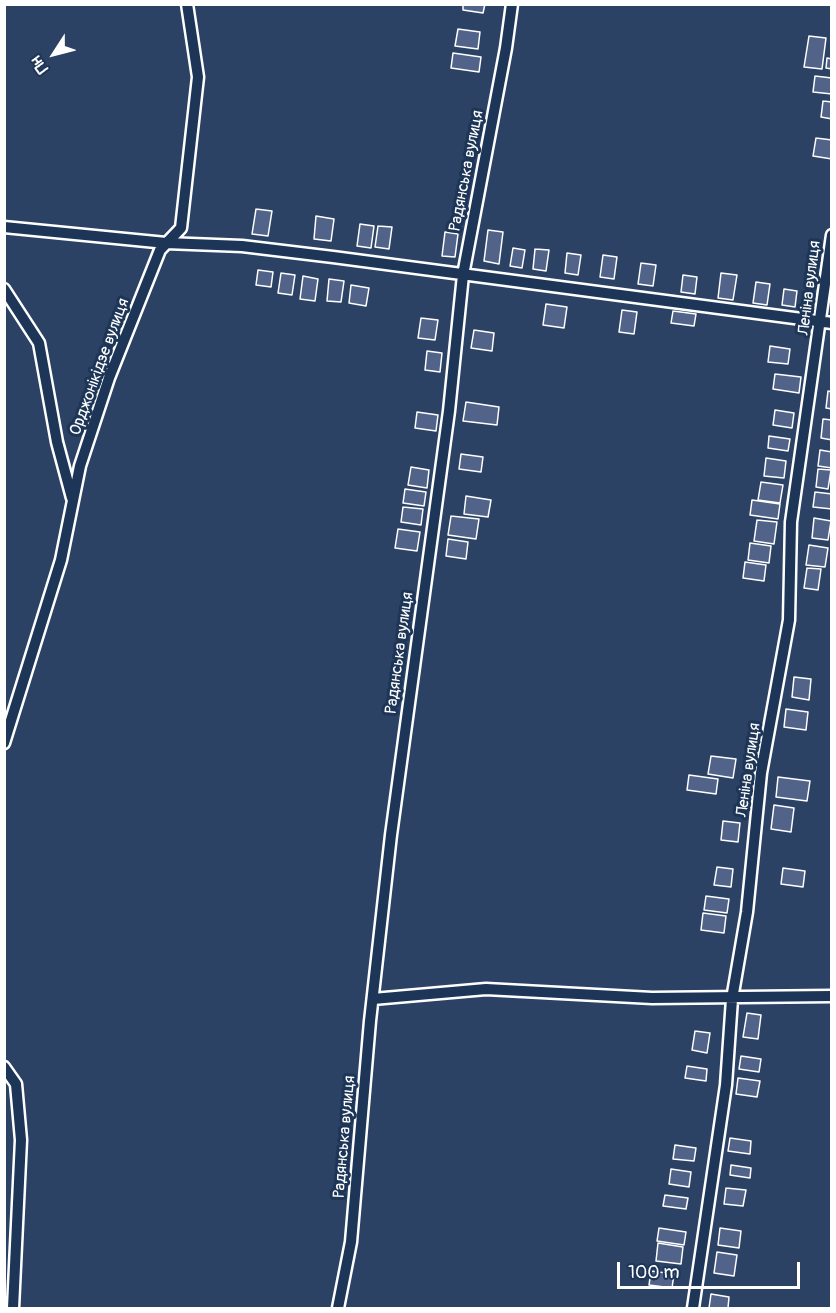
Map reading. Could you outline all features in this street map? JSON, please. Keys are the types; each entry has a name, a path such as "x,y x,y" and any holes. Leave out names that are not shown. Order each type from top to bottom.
{"street":[{"name":"Орджонікідзе вулиця","path":"4,743 61,561 80,466 108,378 160,250 181,228 198,77 187,4"},
{"name":"Радянська вулиця","path":"338,1308 351,1242 373,999 393,824 449,411 463,275 506,48 512,4"},
{"path":"4,228 166,243 242,246 826,322"},
{"name":"Леніна вулиця","path":"693,1308 726,1085 732,999 747,912 761,773 789,620 791,522 826,322 831,235"},
{"path":"4,289 39,344 57,442 73,501"},
{"path":"373,999 486,989 652,998 732,999 831,996"},
{"path":"4,1066 16,1084 21,1140 13,1308"}],"building":[{"path":"463,4 485,4 483,13 463,10"},
{"path":"458,29 480,32 478,49 455,46"},
{"path":"809,36 826,38 822,69 804,67"},
{"path":"453,53 481,57 479,72 451,68"},
{"path":"827,58 832,59 832,69 826,68"},
{"path":"815,76 832,78 832,94 813,92"},
{"path":"823,101 832,102 832,119 821,117"},
{"path":"816,138 832,140 832,159 813,156"},
{"path":"256,209 272,211 268,236 252,234"},
{"path":"316,216 334,219 331,241 314,239"},
{"path":"360,224 374,226 371,248 357,246"},
{"path":"378,226 392,227 389,249 375,247"},
{"path":"488,230 503,232 499,264 484,261"},
{"path":"445,232 458,234 455,257 442,256"},
{"path":"513,248 525,250 522,268 510,266"},
{"path":"535,249 549,250 546,271 533,269"},
{"path":"567,253 581,255 578,275 565,273"},
{"path":"603,255 617,257 614,279 600,277"},
{"path":"641,263 656,265 653,286 638,284"},
{"path":"258,270 273,272 271,287 256,285"},
{"path":"281,273 295,275 292,295 278,293"},
{"path":"721,273 737,275 733,300 718,298"},
{"path":"683,275 697,277 695,294 681,292"},
{"path":"303,276 318,279 315,301 300,299"},
{"path":"329,279 344,281 341,302 327,301"},
{"path":"756,282 770,284 767,305 753,303"},
{"path":"351,285 369,288 366,306 349,303"},
{"path":"784,289 797,291 795,307 782,305"},
{"path":"546,304 567,307 564,328 543,325"},
{"path":"622,310 637,312 634,334 619,332"},
{"path":"673,311 696,314 694,326 671,323"},
{"path":"421,318 438,320 435,340 418,338"},
{"path":"474,330 494,333 492,351 471,348"},
{"path":"770,346 790,349 788,364 768,362"},
{"path":"427,351 442,353 440,372 425,370"},
{"path":"775,374 801,377 799,393 773,389"},
{"path":"828,391 832,392 832,409 826,408"},
{"path":"466,402 499,407 497,425 463,421"},
{"path":"775,410 794,413 792,428 773,425"},
{"path":"417,412 438,415 436,431 415,428"},
{"path":"823,419 832,420 832,440 821,438"},
{"path":"769,436 790,439 788,451 768,448"},
{"path":"820,450 832,452 832,468 818,466"},
{"path":"461,454 483,457 481,472 459,469"},
{"path":"766,458 786,461 784,478 764,476"},
{"path":"411,467 429,470 427,488 408,485"},
{"path":"818,469 831,470 828,489 816,487"},
{"path":"761,482 783,485 780,503 758,500"},
{"path":"405,489 426,492 424,506 403,503"},
{"path":"815,492 832,494 832,509 813,507"},
{"path":"466,496 491,500 488,517 464,514"},
{"path":"752,500 780,504 778,519 750,515"},
{"path":"403,507 423,509 421,525 401,522"},
{"path":"451,516 479,519 476,539 448,535"},
{"path":"814,518 831,521 828,540 812,538"},
{"path":"757,520 777,522 774,544 754,541"},
{"path":"398,529 420,532 417,551 395,548"},
{"path":"448,539 468,542 466,559 446,556"},
{"path":"750,543 771,546 769,563 748,560"},
{"path":"809,545 828,548 825,567 806,565"},
{"path":"745,562 766,565 764,581 743,578"},
{"path":"807,568 821,569 818,590 804,588"},
{"path":"794,677 811,679 809,700 792,697"},
{"path":"786,709 808,712 806,730 784,727"},
{"path":"711,756 736,759 733,778 708,774"},
{"path":"689,775 718,779 716,794 687,790"},
{"path":"778,777 810,781 807,801 776,797"},
{"path":"774,805 794,808 791,832 771,829"},
{"path":"723,821 740,823 738,842 721,840"},
{"path":"717,867 733,869 731,887 714,885"},
{"path":"783,868 805,871 803,887 781,884"},
{"path":"706,896 729,899 727,913 704,910"},
{"path":"703,913 726,916 724,933 701,930"},
{"path":"747,1013 761,1015 758,1039 743,1037"},
{"path":"695,1031 710,1033 707,1053 692,1050"},
{"path":"741,1056 761,1059 759,1072 739,1069"},
{"path":"687,1066 707,1069 706,1081 685,1078"},
{"path":"738,1078 760,1081 757,1097 736,1094"},
{"path":"730,1138 751,1141 750,1154 728,1151"},
{"path":"675,1145 696,1148 694,1161 673,1159"},
{"path":"731,1165 751,1168 750,1178 730,1175"},
{"path":"671,1169 691,1172 689,1187 669,1184"},
{"path":"726,1188 746,1190 743,1206 724,1204"},
{"path":"665,1195 688,1198 686,1209 663,1206"},
{"path":"659,1228 686,1232 684,1245 657,1241"},
{"path":"720,1228 741,1231 739,1248 718,1245"},
{"path":"658,1243 683,1247 681,1264 656,1261"},
{"path":"717,1252 737,1255 734,1276 714,1273"},
{"path":"651,1271 674,1274 672,1288 649,1285"},
{"path":"711,1294 729,1297 728,1308 709,1308"}]}
